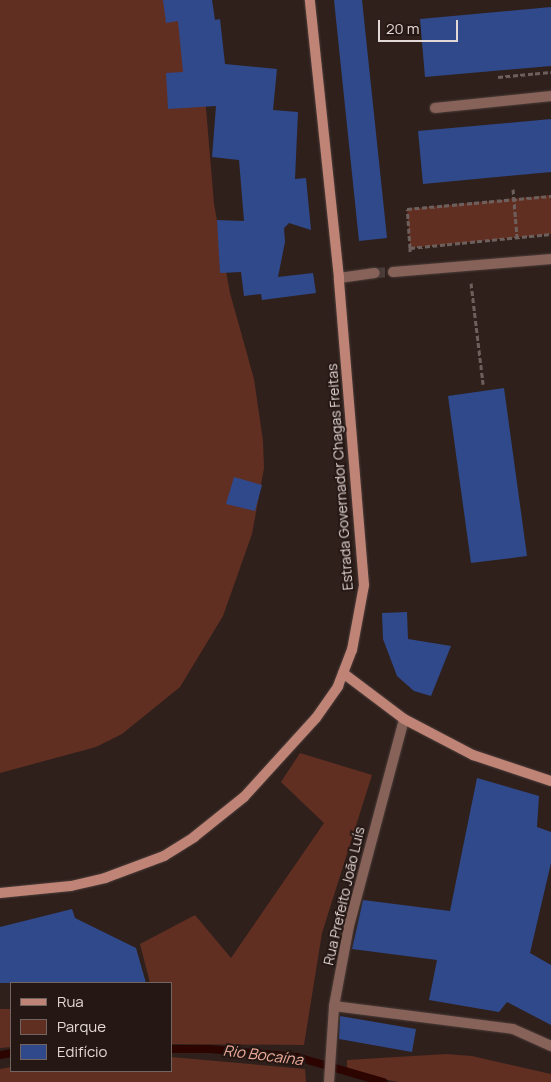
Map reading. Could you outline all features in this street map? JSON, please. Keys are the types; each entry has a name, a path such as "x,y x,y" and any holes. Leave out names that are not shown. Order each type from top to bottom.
{"main road":[{"name":"Estrada Governador Chagas Freitas","path":"0,893 71,886 105,878 164,856 194,837 222,817 279,761 327,704 343,673 358,628 364,586 339,278 310,0"},
{"path":"343,673 404,719 473,755 551,781"}],"street":[{"path":"435,108 551,96"},
{"path":"393,272 551,259"},
{"path":"339,278 376,274"},
{"name":"Rua Prefeito João Luís","path":"329,1082 330,1043 334,1006 353,908 404,719"},
{"path":"334,1006 513,1029 551,1046"}],"path":[{"path":"498,77 551,72"},
{"path":"514,189 517,237"},
{"path":"412,270 406,209 551,196"},
{"path":"410,248 551,234"},
{"path":"471,280 483,384"}],"green space":[{"path":"0,0 197,0 214,204 230,293 254,379 263,441 264,468 252,534 223,616 180,687 122,734 96,747 0,773"},
{"path":"551,195 551,234 410,248 407,209"},
{"path":"300,753 372,775 322,933 304,1045 172,1044 172,982 150,982 140,944 195,915 231,958 324,823 281,782"},
{"path":"0,1009 10,1009 10,1047 0,1048"},
{"path":"446,1054 472,1056 551,1074 551,1082 398,1082 347,1072 347,1060"},
{"path":"172,1057 305,1069 306,1082 0,1082 0,1069 10,1067 10,1072 172,1072"}],"building":[{"path":"163,0 212,0 215,20 220,19 225,64 277,69 273,110 298,112 295,179 306,178 311,230 289,223 284,228 285,242 278,277 313,273 316,293 262,300 261,294 244,296 241,272 220,273 217,220 244,221 239,160 212,157 216,106 168,109 166,73 183,72 178,21 166,23"},
{"path":"334,0 362,0 387,238 359,241"},
{"path":"551,7 551,66 425,77 420,19"},
{"path":"551,119 551,172 423,184 418,131"},
{"path":"504,388 527,556 471,563 448,396"},
{"path":"234,477 262,485 255,511 226,504"},
{"path":"407,612 408,639 451,646 431,696 414,691 397,676 383,639 382,613"},
{"path":"477,778 539,796 537,827 551,832 551,863 530,953 551,965 551,1025 507,1002 499,1012 429,1000 437,960 352,949 363,900 450,911"},
{"path":"72,909 75,918 136,948 146,982 0,983 0,927"},
{"path":"340,1016 416,1029 412,1052 339,1039"}],"waterway":[{"name":"Rio Bocaína","path":"172,1049 210,1049 297,1057 383,1082"},
{"name":"Rio Bocaína","path":"0,1055 10,1053"}],"tunnel":[{"path":"375,273 393,272"}]}
